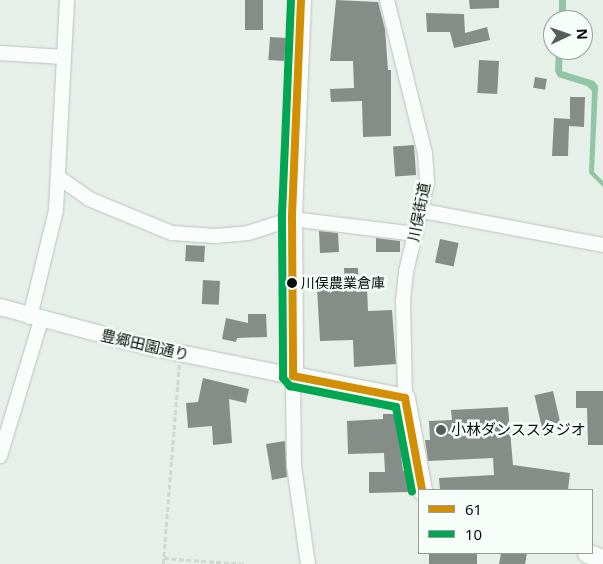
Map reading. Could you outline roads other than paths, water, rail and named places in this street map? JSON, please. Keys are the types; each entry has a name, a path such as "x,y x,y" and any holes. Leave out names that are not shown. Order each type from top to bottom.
{"main road":[{"path":"301,0 292,219 293,376 405,398"},
{"name":"川俣街道","path":"405,398 422,489"},
{"path":"589,554 603,560"}],"street":[{"path":"0,456 36,318 56,210 67,0"},
{"name":"川俣街道","path":"387,0 425,153 427,183 423,211 406,272 403,301 405,398"},
{"path":"0,53 64,57"},
{"path":"58,177 89,199 172,233 223,236 248,232 292,219 416,234"},
{"path":"423,211 603,245"},
{"name":"豊郷田園通り","path":"0,307 36,318 180,354 293,376"},
{"path":"293,376 294,466 308,564"}],"place":[{"name":"川俣農業倉庫","path":"292,283"},
{"name":"小林ダンススタジオ","path":"441,430"}]}
